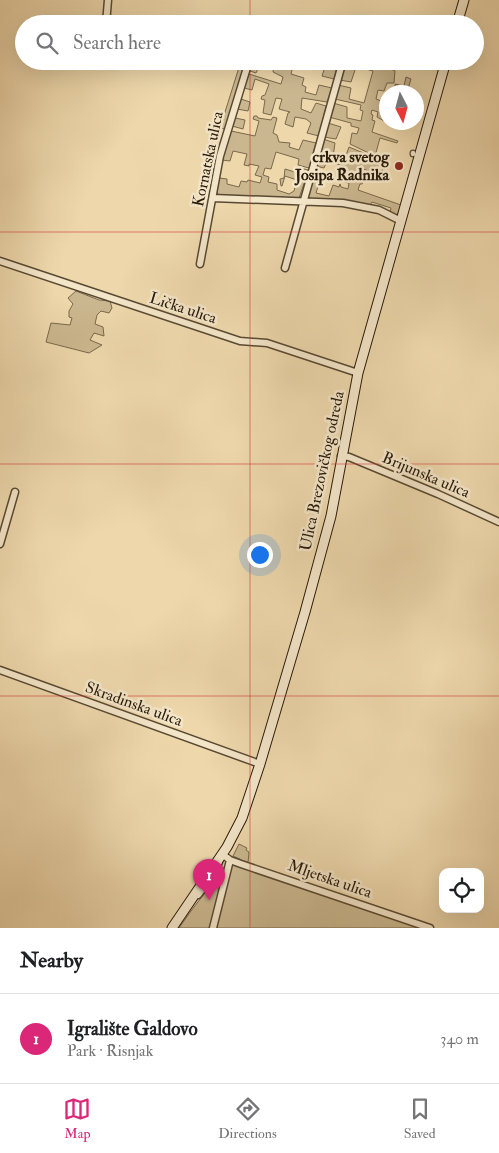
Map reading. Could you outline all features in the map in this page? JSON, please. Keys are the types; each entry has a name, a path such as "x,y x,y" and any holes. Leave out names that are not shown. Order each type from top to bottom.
{"main road":[{"path":"460,15 464,0"},
{"name":"Ulica Brezovičkog odreda","path":"172,928 221,856 242,818 260,764 331,516 358,373 443,70"}],"street":[{"path":"107,15 108,0"},
{"name":"Kornatska ulica","path":"200,264 220,156 246,70"},
{"path":"285,268 340,70"},
{"path":"213,198 303,202 322,201 364,206 379,210 401,221"},
{"name":"Lička ulica","path":"0,261 240,342 267,343 358,373"},
{"name":"Brijunska ulica","path":"342,456 349,457 438,494 499,522"},
{"path":"0,544 15,492"},
{"name":"Skradinska ulica","path":"0,670 260,764"},
{"name":"Mljetska ulica","path":"221,856 430,928"},
{"path":"213,928 230,860"}],"shaded area":[{"path":"238,70 245,70 225,129 220,128"},
{"path":"273,70 292,70 291,74 304,78 302,85 306,87 305,92 316,95 319,85 332,88 327,102 302,98 301,109 311,113 316,103 326,106 319,136 307,133 311,123 306,119 295,117 293,127 285,124 290,112 279,109 282,99 276,98 271,115 263,113 265,100 261,99 265,95 269,84 255,79 252,90 244,88 249,74 281,84 283,77 273,72"},
{"path":"324,70 336,70 334,79 322,76"},
{"path":"343,70 355,70 351,82 340,80"},
{"path":"370,70 395,71 394,83 379,85 376,99 379,100 379,118 377,117 378,112 372,110 371,114 373,115 372,120 375,121 372,132 398,141 397,143 380,138 375,156 350,144 352,133 357,134 359,128 351,126 351,123 329,117 333,103 347,107 347,118 361,121 363,111 360,110 361,105 335,99 338,85 351,88 349,99 364,103 373,71"},
{"path":"406,77 411,79 409,85 404,85"},
{"path":"241,99 250,102 248,111 237,109"},
{"path":"254,116 271,120 273,117 277,118 273,133 277,135 279,142 290,143 289,147 299,150 303,140 316,143 309,168 298,165 299,159 276,152 271,169 265,168 263,175 269,177 268,182 277,184 277,190 289,194 294,191 297,180 285,176 281,186 280,179 284,178 285,169 295,172 297,167 308,170 307,173 300,172 299,176 306,178 299,198 218,195 219,178 227,179 227,184 239,187 241,181 247,182 248,180 260,183 262,177 255,175 259,166 244,165 247,154 233,151 230,161 222,160 231,131 255,136 259,121 253,119"},
{"path":"235,118 245,120 243,129 232,126"},
{"path":"328,123 341,127 336,139 324,137"},
{"path":"323,139 335,143 333,157 319,153"},
{"path":"349,147 385,162 382,172 385,174 384,176 363,169 361,174 365,176 358,190 401,205 399,213 396,215 390,213 391,208 372,202 369,207 309,198 311,181 319,183 316,193 329,196 333,185 339,187 340,184 341,187 348,189 349,183 344,182 345,178 341,176 344,166 327,161 324,168 316,166 319,154 344,161"},
{"path":"76,291 99,300 110,301 112,308 109,313 101,311 97,315 95,324 103,327 104,336 94,333 90,340 102,345 89,353 46,342 51,323 70,325 72,318 69,317 69,311 73,304 68,298"},
{"path":"239,844 247,848 246,850 249,852 248,863 233,856"},
{"path":"234,864 421,928 215,928 231,868"},
{"path":"226,865 210,928 179,928 191,911"}],"place":[{"name":"crkva svetog Josipa Radnika","path":"399,166"},
{"name":"Igralište Galdovo","path":"209,900"}]}
